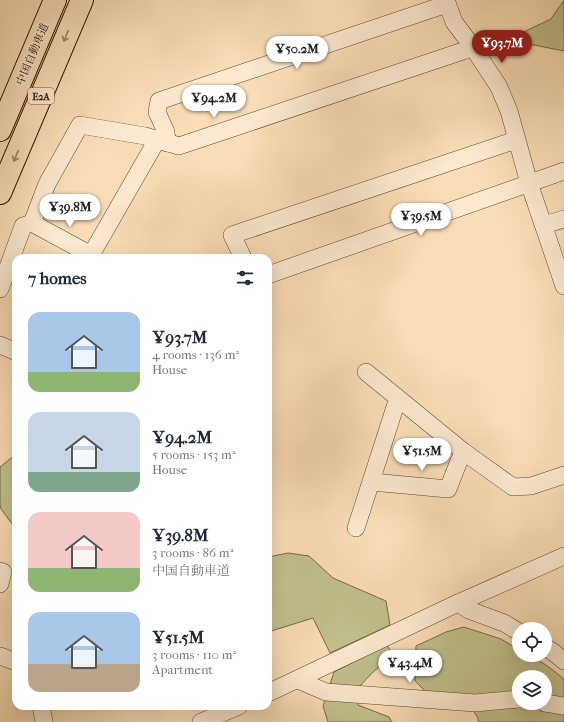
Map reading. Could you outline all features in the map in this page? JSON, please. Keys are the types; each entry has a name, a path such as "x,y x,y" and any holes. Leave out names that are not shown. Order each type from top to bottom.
{"highway":[{"name":"中国自動車道","path":"0,130 55,0"},
{"name":"E2A","path":"0,193 82,0"}],"street":[{"path":"92,254 162,141 166,132 157,112 159,101 446,2 454,22 499,87 508,111 529,183 564,286"},
{"path":"32,223 47,184 80,126 145,136 179,146 463,51 472,46"},
{"path":"241,254 232,235 516,140"},
{"path":"272,274 564,171"},
{"path":"544,225 564,219"},
{"path":"16,254 23,226 32,223 89,254"},
{"path":"0,289 12,268"},
{"path":"0,345 12,350"},
{"path":"366,372 464,452 513,486 531,486 564,475"},
{"path":"356,528 395,407 400,400"},
{"path":"372,482 448,489 464,452"},
{"path":"272,692 458,603 564,556"},
{"path":"0,571 3,572 0,584"},
{"path":"458,603 469,610 504,623 512,628"},
{"path":"552,652 564,661"},
{"path":"0,656 12,660"},
{"path":"298,680 326,692 475,703 512,700"},
{"path":"552,704 564,706"},
{"path":"42,710 44,722"},
{"path":"201,722 230,710"}],"shaded area":[{"path":"564,0 564,51 529,44 515,36 551,19"},
{"path":"12,457 12,524 1,509 0,505 0,467"},
{"path":"288,553 309,556 333,578 386,601 390,625 330,653 313,618 272,631 272,556"},
{"path":"464,627 501,639 512,646 512,662 541,662 554,671 564,679 564,722 478,722 478,718 465,697 425,691 415,681 416,646 446,632"},
{"path":"387,645 393,655 372,673 358,688 358,705 389,717 392,722 328,722 323,706 334,672"}]}
